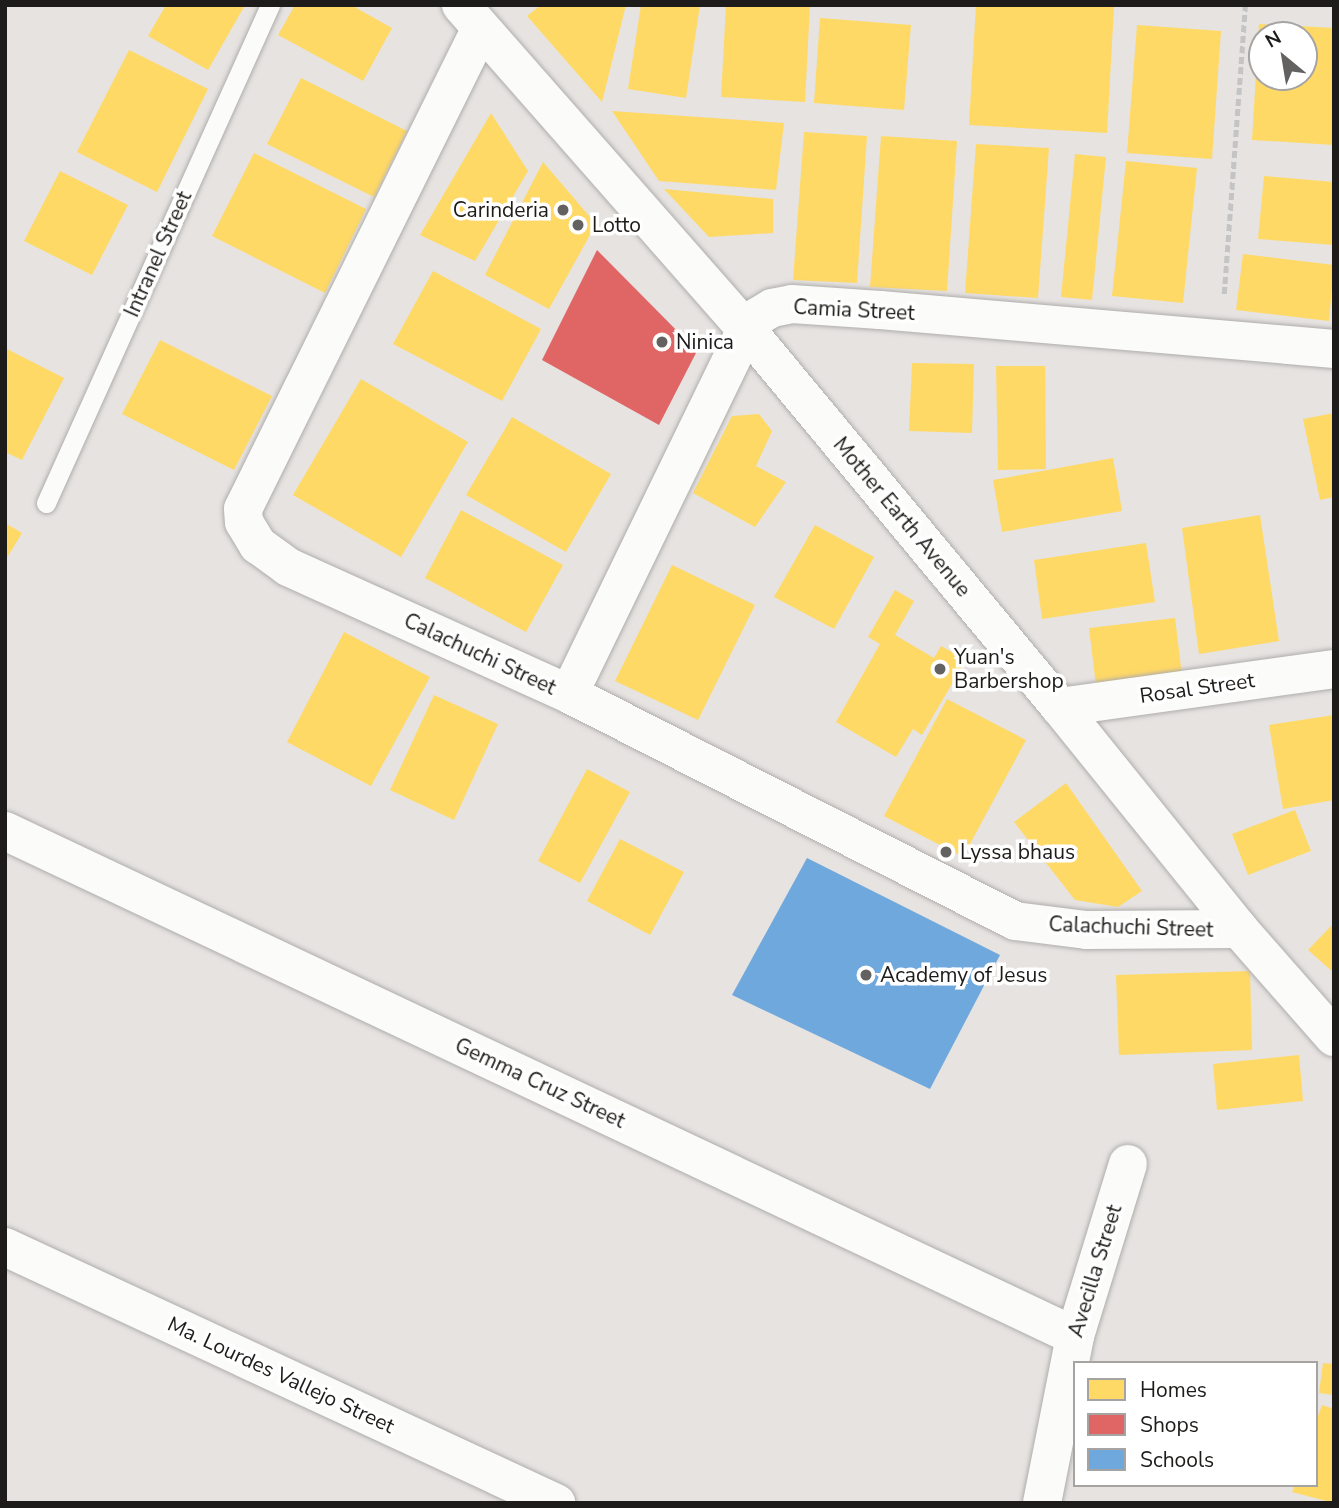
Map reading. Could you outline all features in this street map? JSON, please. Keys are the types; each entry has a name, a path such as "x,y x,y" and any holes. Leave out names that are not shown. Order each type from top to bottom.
{"street":[{"name":"Mother Earth Avenue","path":"471,18 746,329 1060,707 1240,929 1334,1037"},
{"name":"Calachuchi Street","path":"471,18 243,509 248,533 263,550 288,566 569,694 1015,921 1086,930 1240,929"},
{"name":"Camia Street","path":"569,694 746,329 772,307 792,304 1334,349"},
{"name":"Rosal Street","path":"1060,707 1334,669"},
{"name":"Gemma Cruz Street","path":"5,831 1075,1336"},
{"name":"Avecilla Street","path":"1042,1503 1075,1336 1128,1164"},
{"name":"Ma. Lourdes Vallejo Street","path":"5,1247 556,1503"}],"lane":[{"name":"Intranel Street","path":"46,503 270,5"}],"path":[{"path":"1221,340 1245,5"}],"building: Homes":[{"path":"166,5 245,5 208,70 148,36"},
{"path":"295,5 351,5 392,28 363,81 278,35"},
{"path":"541,5 626,5 602,102 527,16"},
{"path":"641,5 700,5 686,98 628,89"},
{"path":"726,5 810,5 805,102 721,97"},
{"path":"976,5 1114,7 1107,133 969,125"},
{"path":"820,18 911,25 904,110 814,103"},
{"path":"1137,25 1221,31 1212,159 1127,153"},
{"path":"1318,27 1334,28 1334,145 1252,140 1255,91 1318,91"},
{"path":"129,50 208,89 157,192 77,152"},
{"path":"301,78 407,131 374,197 267,144"},
{"path":"612,111 784,123 776,190 659,181"},
{"path":"491,113 528,171 475,261 420,235"},
{"path":"804,132 867,136 857,283 793,280"},
{"path":"881,136 957,141 947,291 870,287"},
{"path":"976,144 1049,148 1038,298 965,293"},
{"path":"254,153 366,209 325,293 212,236"},
{"path":"1075,154 1106,157 1092,300 1061,297"},
{"path":"1126,161 1197,168 1183,303 1112,296"},
{"path":"543,162 596,224 549,309 485,275"},
{"path":"60,171 128,205 92,275 24,241"},
{"path":"1264,176 1334,182 1334,245 1258,239"},
{"path":"664,189 773,199 773,233 709,237"},
{"path":"1243,254 1334,265 1329,321 1236,310"},
{"path":"433,271 541,329 502,401 393,344"},
{"path":"160,340 272,396 234,470 122,414"},
{"path":"5,348 64,378 22,460 5,452"},
{"path":"912,363 974,364 972,433 909,431"},
{"path":"996,366 1045,366 1046,469 998,470"},
{"path":"361,379 468,442 401,557 293,495"},
{"path":"1334,413 1334,497 1320,500 1303,419"},
{"path":"759,414 772,431 756,466 786,482 755,527 693,493 732,416"},
{"path":"512,417 611,474 566,552 466,495"},
{"path":"1113,458 1122,511 1002,532 993,480"},
{"path":"461,510 563,565 526,632 425,578"},
{"path":"1260,515 1279,641 1199,654 1182,528"},
{"path":"5,523 22,533 5,561"},
{"path":"815,525 874,557 834,629 774,597"},
{"path":"1146,543 1155,602 1042,619 1034,560"},
{"path":"672,565 755,605 698,720 615,681"},
{"path":"895,590 914,601 895,635 934,658 941,646 966,660 922,735 913,729 896,757 836,722 880,644 868,637"},
{"path":"1175,618 1182,675 1096,686 1089,628"},
{"path":"344,632 430,677 371,786 287,742"},
{"path":"434,695 498,724 454,820 390,790"},
{"path":"947,699 1026,740 963,857 884,816"},
{"path":"1334,715 1334,800 1283,809 1269,725"},
{"path":"587,769 630,792 580,883 538,861"},
{"path":"1066,783 1142,891 1118,907 1075,900 1014,822"},
{"path":"1295,810 1311,851 1248,875 1232,834"},
{"path":"620,839 684,872 650,935 587,901"},
{"path":"1334,923 1334,973 1308,950"},
{"path":"1250,971 1252,1050 1119,1055 1116,975"},
{"path":"1299,1055 1303,1101 1217,1110 1213,1064"},
{"path":"1323,1363 1334,1364 1334,1395 1319,1393"},
{"path":"1322,1405 1334,1409 1334,1503 1292,1492 1294,1487 1318,1487 1318,1416"}],"building: Shops":[{"path":"597,250 697,351 659,425 542,360"}],"building: Schools":[{"name":"Academy of Jesus","path":"807,858 1000,955 930,1089 732,995"}],"place":[{"name":"Carinderia","path":"563,210"},
{"name":"Lotto","path":"578,225"},
{"name":"Ninica","path":"662,342"},
{"name":"Yuan's Barbershop","path":"940,669"},
{"name":"Lyssa bhaus","path":"946,852"},
{"name":"Academy of Jesus","path":"866,975"}]}
